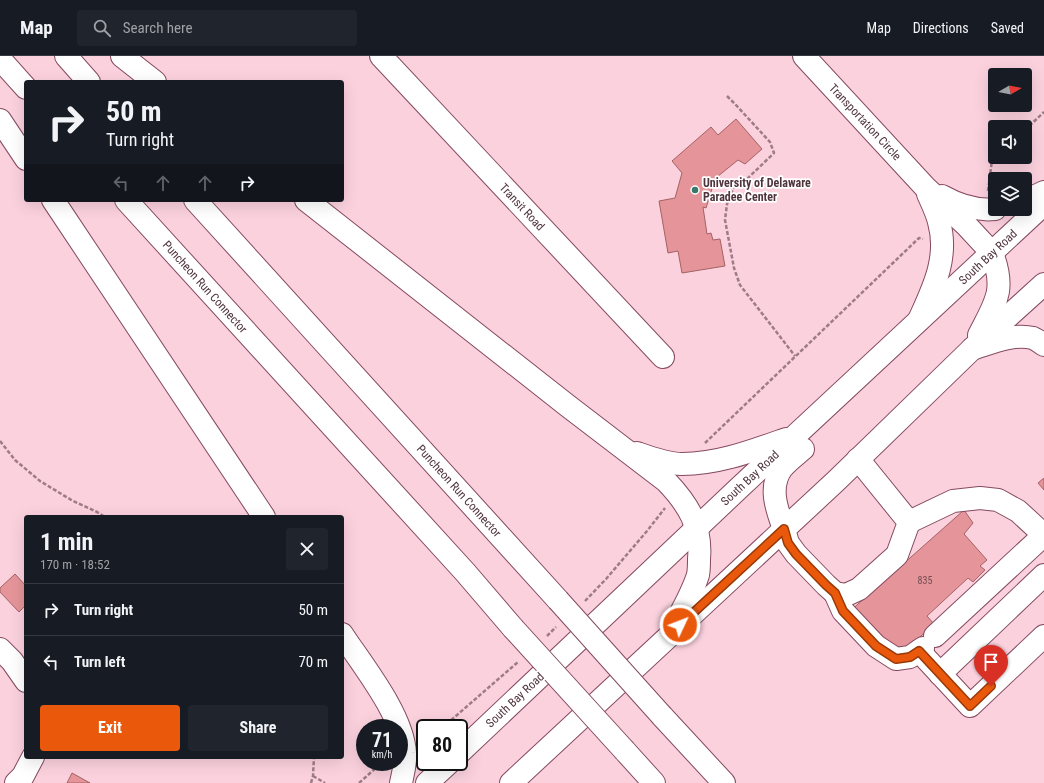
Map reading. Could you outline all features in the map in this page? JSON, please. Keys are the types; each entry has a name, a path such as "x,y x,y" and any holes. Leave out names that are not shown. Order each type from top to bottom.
{"main road":[{"path":"66,56 87,80"},
{"path":"122,56 152,80"},
{"name":"Transit Road","path":"381,56 663,357"},
{"name":"Transportation Circle","path":"804,56 925,187 967,226 992,253"},
{"path":"0,59 24,86"},
{"path":"0,120 24,156"},
{"name":"Transportation Circle","path":"925,187 959,204 982,209 988,204"},
{"name":"Transportation Circle","path":"918,322 937,280 942,253 942,239 939,222 925,187"},
{"path":"1032,198 1044,192"},
{"path":"54,202 263,515"},
{"name":"Puncheon Run Connector","path":"128,202 465,572 513,628 654,783"},
{"name":"Puncheon Run Connector","path":"197,202 724,783"},
{"path":"309,202 666,480 677,492 698,528 700,549 698,574 688,599 670,635"},
{"name":"South Bay Road","path":"468,745 795,436 1044,204"},
{"path":"972,349 995,306 998,292 997,266 992,253"},
{"path":"511,783 784,529 972,349 1044,284"},
{"path":"972,349 1020,336 1034,339 1044,344"},
{"path":"835,593 846,595 859,589 897,555 908,522 953,501 980,498 998,500 1018,511 1044,535 926,645 910,657 896,659 876,646 843,611 835,593 796,554 788,543 775,500 774,489 777,476 782,468 836,417 842,392"},
{"path":"621,446 650,458 681,464 729,458 795,436"},
{"path":"858,459 908,522"},
{"path":"940,674 1044,575"},
{"path":"926,645 940,674 970,706 1044,636"},
{"path":"344,637 398,721 405,752 401,783"},
{"path":"0,649 24,678"},
{"path":"16,783 23,776 32,759"},
{"path":"428,783 441,771"}],"path":[{"path":"727,96 770,142 774,153 747,179 735,184 726,204 725,220 734,268 740,285 795,356"},
{"path":"1032,123 1044,112"},
{"path":"0,441 15,460 40,481 73,501 102,515"},
{"path":"311,783 314,759"},
{"path":"360,783 373,771"},
{"path":"313,776 325,783"}],"building":[{"name":"University of Delaware Paradee Center","path":"736,119 762,149 745,164 738,160 712,181 714,182 706,208 703,207 707,234 711,233 713,240 720,239 725,266 682,273 678,251 668,253 659,201 675,198 682,173 672,161 711,127 718,135"},
{"path":"1044,478 1044,490 1038,483"},
{"path":"964,510 973,523 964,534 987,560 980,566 985,570 973,582 968,578 927,616 934,624 906,650 889,653 849,612"},
{"path":"15,574 24,584 24,607 19,612 0,592 0,588"},
{"path":"72,773 90,783 67,783"}],"place":[{"name":"University of Delaware Paradee Center","path":"695,190"}],"route":[{"path":"680,625 784,529 788,543 796,554 835,593 843,611 876,646 896,659 910,657 919,651 970,706 991,686"}]}
